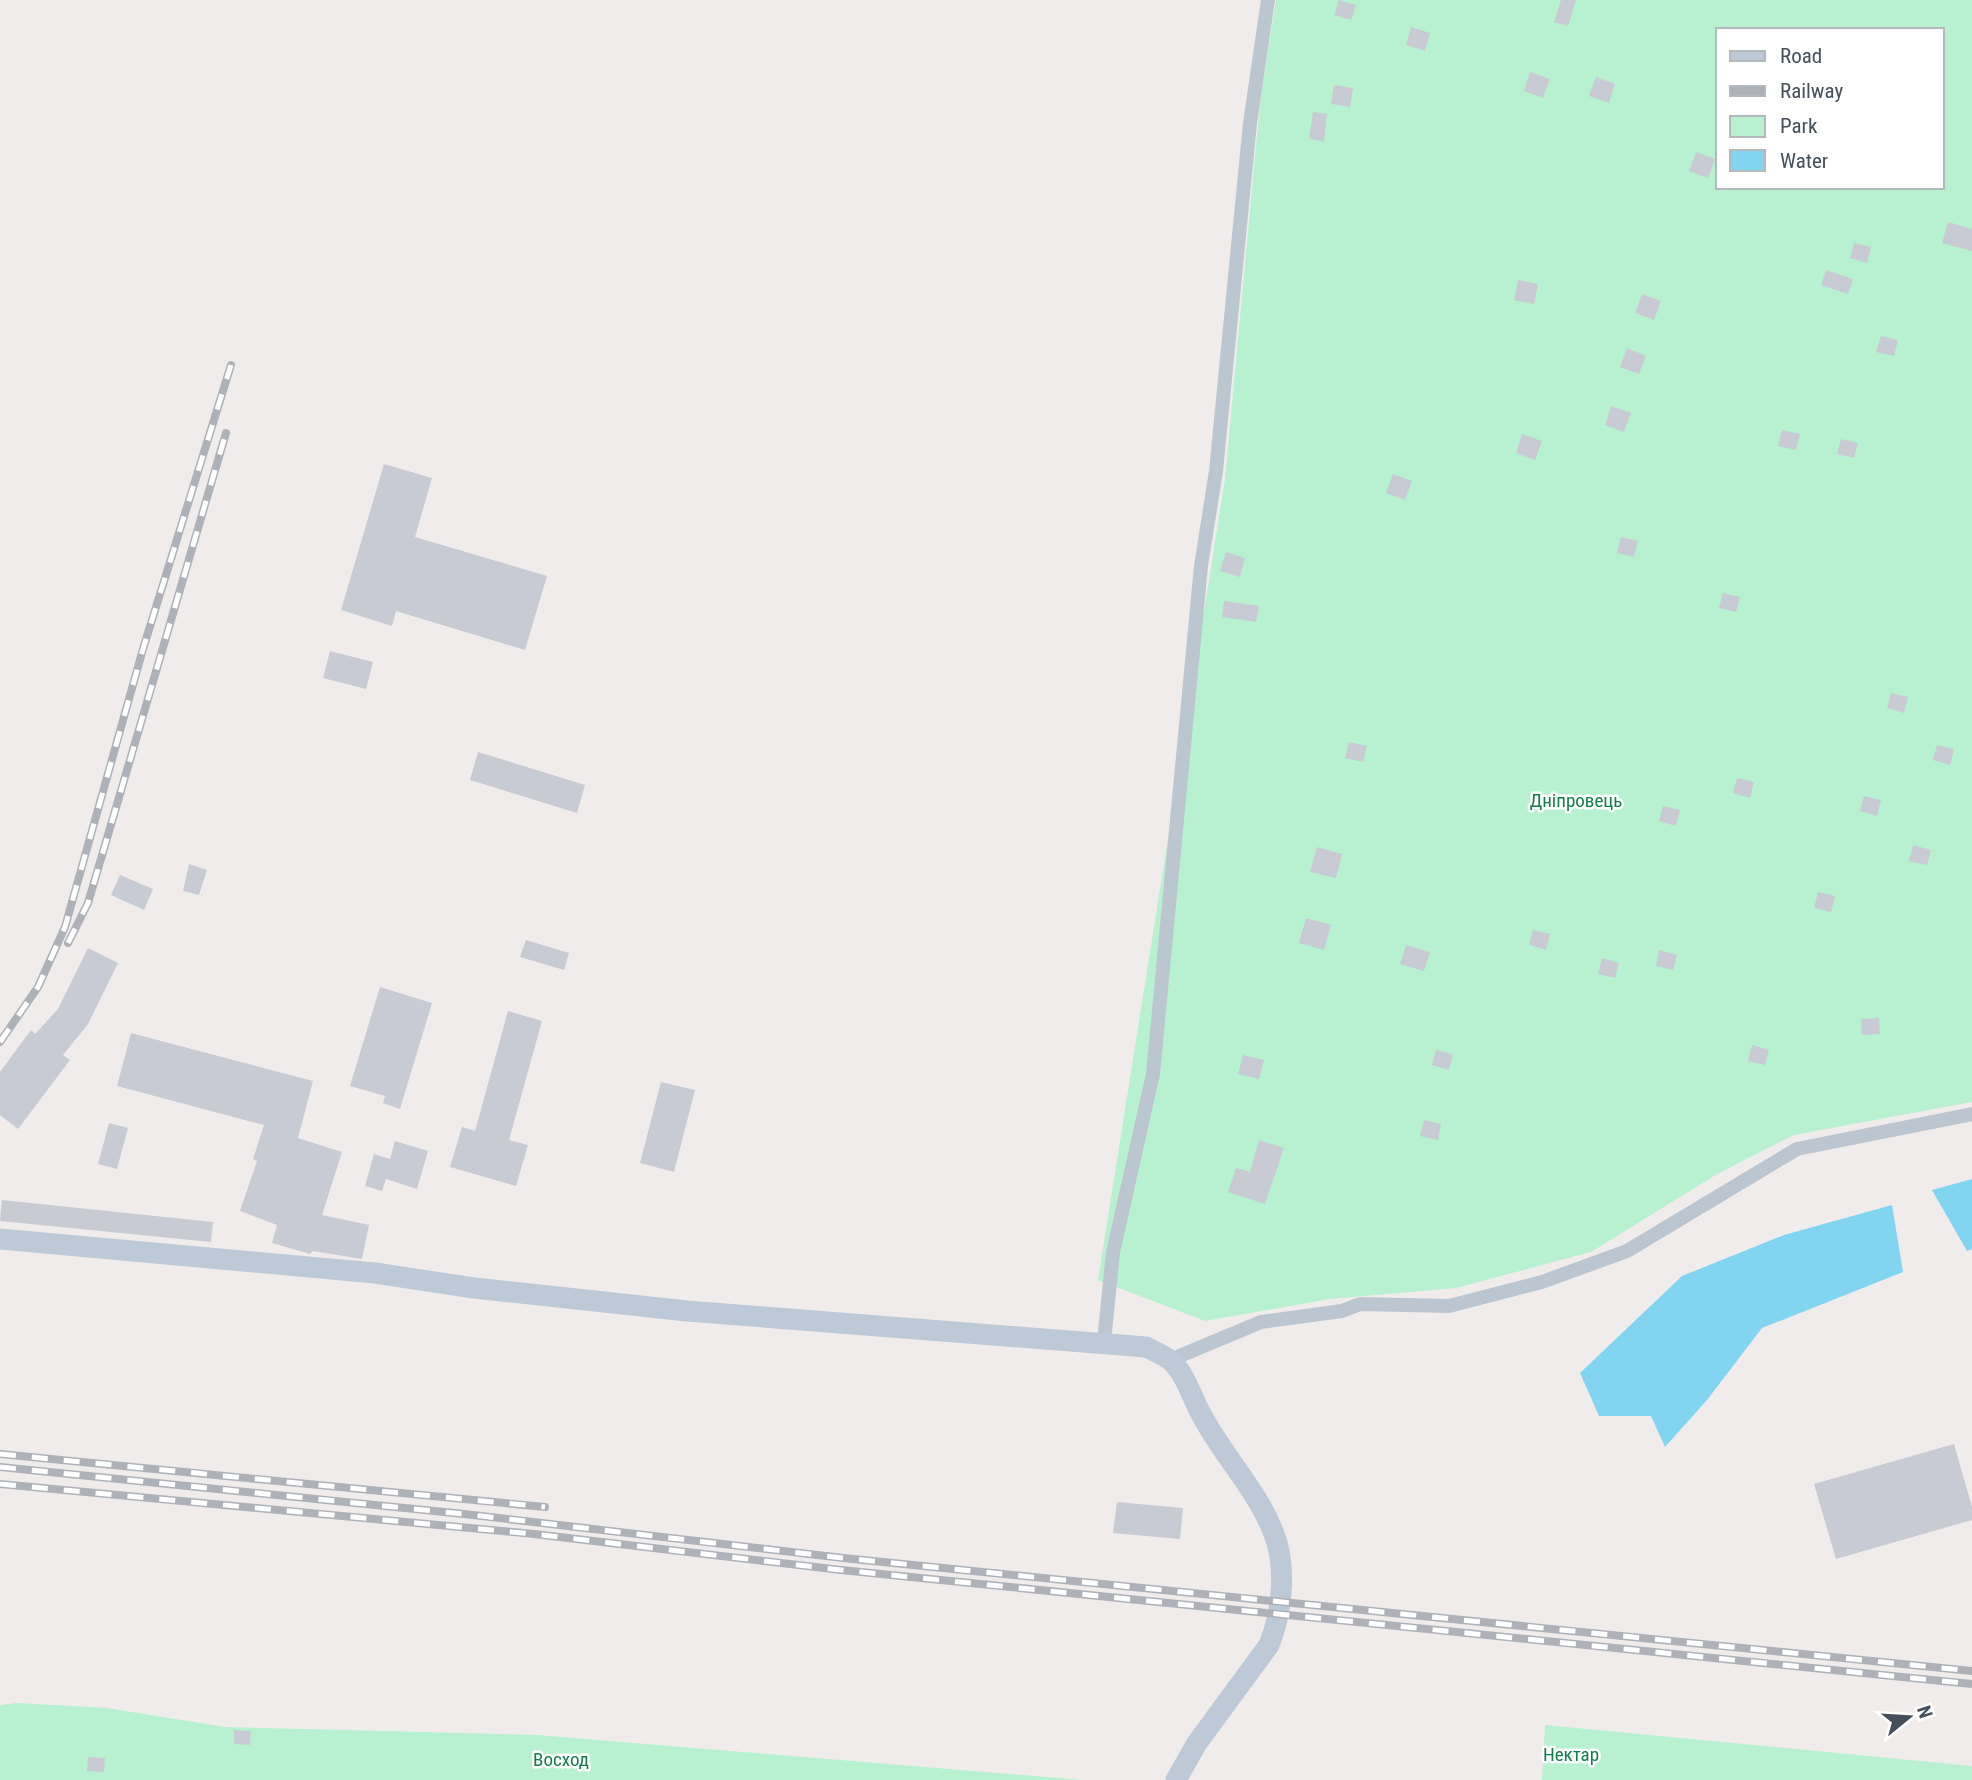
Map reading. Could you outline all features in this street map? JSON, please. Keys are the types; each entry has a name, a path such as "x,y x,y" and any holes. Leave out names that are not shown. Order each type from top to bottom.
{"street":[{"path":"1104,1342 1112,1252 1153,1074 1201,566 1216,471 1250,123 1268,0"},
{"path":"1170,1360 1261,1322 1342,1311 1360,1304 1449,1306 1542,1282 1627,1251 1797,1149 1972,1114"},
{"path":"0,1239 375,1273 474,1288 687,1311 1146,1347 1170,1360 1275,1535 1280,1580 1276,1626 1269,1645 1197,1743 1177,1780"}],"green space":[{"name":"Дніпровець","path":"1276,0 1972,0 1972,1102 1794,1135 1719,1173 1591,1252 1456,1288 1330,1299 1205,1321 1098,1280 1225,479 1260,103"},
{"name":"Восход","path":"17,1703 107,1708 225,1727 538,1735 1083,1780 0,1780 0,1705"},
{"name":"Нектар","path":"1545,1725 1972,1766 1972,1780 1542,1780"}],"water":[{"path":"1972,1179 1972,1249 1967,1251 1932,1190"},
{"path":"1892,1205 1903,1272 1762,1328 1707,1400 1665,1447 1651,1416 1599,1416 1580,1373 1682,1276 1784,1235"}],"building":[{"path":"1339,0 1356,5 1351,20 1334,15"},
{"path":"1561,0 1576,0 1568,26 1554,22"},
{"path":"1411,27 1430,33 1425,51 1406,45"},
{"path":"1530,72 1550,79 1543,98 1524,91"},
{"path":"1596,77 1615,84 1609,103 1589,96"},
{"path":"1334,85 1353,88 1350,107 1331,104"},
{"path":"1313,112 1327,114 1324,141 1309,139"},
{"path":"1696,152 1715,159 1708,178 1689,171"},
{"path":"1948,222 1972,229 1972,251 1942,243"},
{"path":"1854,243 1871,247 1867,263 1850,258"},
{"path":"1826,270 1853,279 1848,294 1821,285"},
{"path":"1518,280 1538,284 1534,304 1514,300"},
{"path":"1642,294 1661,301 1654,320 1635,313"},
{"path":"1881,336 1898,340 1894,356 1876,352"},
{"path":"1627,348 1646,356 1639,374 1620,367"},
{"path":"1611,406 1631,413 1624,432 1605,425"},
{"path":"1782,430 1800,434 1796,450 1778,446"},
{"path":"1522,434 1542,441 1535,460 1516,453"},
{"path":"1841,439 1858,443 1854,458 1837,454"},
{"path":"384,464 432,478 415,537 547,576 525,650 396,611 392,626 341,610"},
{"path":"1393,474 1412,481 1405,500 1386,493"},
{"path":"1621,537 1638,541 1634,557 1617,553"},
{"path":"1226,552 1245,558 1240,577 1220,571"},
{"path":"1723,593 1740,597 1736,612 1719,608"},
{"path":"1224,601 1259,606 1256,622 1222,617"},
{"path":"330,651 373,662 366,689 323,678"},
{"path":"1891,693 1908,697 1904,713 1887,708"},
{"path":"1349,742 1367,746 1363,762 1345,758"},
{"path":"1937,745 1954,749 1950,765 1933,760"},
{"path":"478,752 585,785 577,813 470,780"},
{"path":"1737,778 1754,782 1750,798 1733,793"},
{"path":"1864,796 1881,800 1877,816 1860,811"},
{"path":"1663,806 1680,810 1676,826 1659,821"},
{"path":"1913,845 1931,850 1927,865 1909,861"},
{"path":"1317,847 1342,854 1336,878 1310,872"},
{"path":"189,864 207,870 199,895 183,891"},
{"path":"120,875 153,889 144,910 111,895"},
{"path":"1818,892 1835,896 1831,912 1814,908"},
{"path":"1306,918 1331,925 1324,950 1299,943"},
{"path":"1533,930 1550,934 1546,950 1529,945"},
{"path":"526,940 569,953 564,970 520,957"},
{"path":"1406,945 1430,952 1424,971 1400,964"},
{"path":"88,948 118,963 88,1024 63,1055 70,1060 18,1129 0,1115 0,1072 31,1030 35,1034 58,1009"},
{"path":"1659,950 1677,955 1673,970 1656,966"},
{"path":"1602,958 1619,963 1615,978 1598,974"},
{"path":"380,987 432,1003 400,1109 383,1103 385,1096 350,1086"},
{"path":"508,1011 542,1021 509,1140 528,1145 516,1186 450,1167 462,1127 475,1131"},
{"path":"1879,1018 1880,1034 1862,1035 1861,1019"},
{"path":"131,1033 313,1081 298,1138 342,1152 322,1215 369,1225 362,1259 313,1251 310,1254 272,1243 277,1225 240,1211 257,1161 253,1159 264,1125 117,1086"},
{"path":"1752,1045 1769,1050 1765,1065 1748,1061"},
{"path":"1436,1050 1453,1054 1449,1070 1432,1065"},
{"path":"1243,1055 1264,1060 1259,1079 1238,1074"},
{"path":"661,1082 695,1090 674,1172 640,1163"},
{"path":"1424,1120 1441,1124 1438,1140 1420,1136"},
{"path":"109,1123 128,1128 117,1169 98,1164"},
{"path":"1259,1140 1284,1148 1265,1204 1228,1192 1236,1168 1250,1172"},
{"path":"395,1141 428,1151 417,1189 386,1179 382,1191 365,1186 374,1154 390,1159"},
{"path":"2,1200 213,1222 211,1242 0,1221"},
{"path":"1954,1444 1972,1507 1972,1520 1836,1559 1814,1484"},
{"path":"1117,1502 1183,1508 1180,1539 1113,1533"},
{"path":"234,1730 251,1731 250,1745 234,1744"},
{"path":"88,1757 105,1758 104,1772 87,1771"}],"railway":[{"path":"0,1042 38,987 65,927 143,649 231,365"},
{"path":"68,943 88,903 226,433"},
{"path":"0,1454 545,1507"},
{"path":"0,1467 464,1514 843,1558 1972,1671"},
{"path":"0,1484 534,1534 841,1570 1972,1684"}]}
